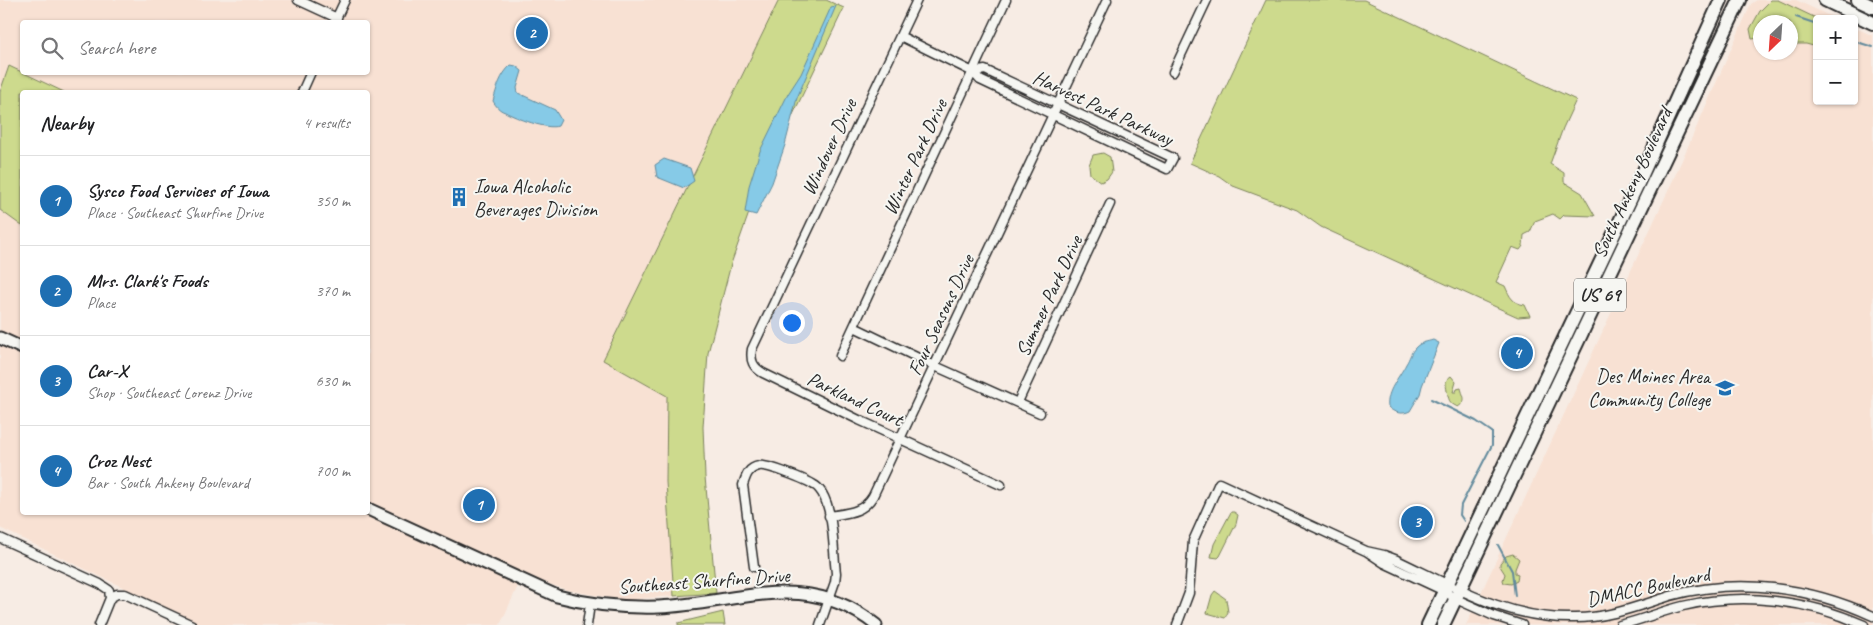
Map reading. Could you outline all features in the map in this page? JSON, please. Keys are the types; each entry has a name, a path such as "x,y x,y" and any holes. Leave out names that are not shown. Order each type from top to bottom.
{"main road":[{"name":"South Ankeny Boulevard","path":"1443,625 1722,0"},
{"name":"South Ankeny Boulevard","path":"1428,625 1740,0"},
{"path":"1825,0 1873,23"},
{"path":"1858,0 1873,7"}],"street":[{"path":"298,0 335,20 345,0"},
{"name":"Windover Drive","path":"771,308 917,0"},
{"name":"Winter Park Drive","path":"840,356 1006,0"},
{"name":"Four Seasons Drive","path":"829,516 856,512 870,502 1107,0"},
{"path":"1174,72 1207,0"},
{"name":"Harvest Park Parkway","path":"900,36 973,72 980,80 1167,170 1173,158 985,70 973,72"},
{"path":"303,90 310,75"},
{"name":"Summer Park Drive","path":"1018,402 1110,204"},
{"name":"Parkland Court","path":"771,308 752,349 752,363 757,369 1001,485"},
{"path":"854,327 1040,413"},
{"path":"0,338 20,347"},
{"path":"754,567 743,485 746,474 760,465 814,484 822,492 829,516 836,573 835,582 820,625"},
{"path":"1177,625 1189,593 1193,541 1219,484 1366,551 1384,554 1397,560 1494,616 1522,625"},
{"name":"Southeast Shurfine Drive","path":"370,510 557,596 590,604 660,607 785,592 829,599 863,615 876,625"},
{"path":"0,538 100,584 109,590 110,598 99,625"},
{"name":"DMACC Boulevard","path":"1458,594 1512,611 1574,618 1616,613 1671,596 1706,589 1734,586 1767,587 1814,594 1846,604 1873,616"},
{"path":"110,598 117,594 125,594 192,625"},
{"name":"DMACC Boulevard","path":"1620,625 1691,605 1721,600 1751,599 1780,601 1812,607 1864,625"},
{"path":"587,625 590,604"}],"shaded area":[{"path":"0,0 779,0 603,360 667,396 666,482 674,596 622,600 567,590 523,575 500,625 201,625 0,528 0,210 20,225 20,515 370,515 370,90 60,90 29,75 370,75 370,20 20,20 20,71 9,66 0,92"},
{"name":"Des Moines Area Community College","path":"1757,0 1796,0 1828,15 1813,15 1813,105 1858,105 1858,29 1873,36 1873,625 1466,625 1674,178 1751,4"}],"green space":[{"path":"779,0 826,0 844,8 757,190 731,264 708,353 703,427 705,477 716,593 674,596 666,482 667,396 603,360"},
{"path":"1266,0 1364,0 1576,100 1563,128 1550,164 1564,173 1564,182 1582,193 1595,216 1564,215 1560,219 1553,214 1535,221 1530,232 1524,235 1523,246 1520,250 1512,247 1496,282 1505,286 1514,301 1525,305 1530,316 1518,317 1321,227 1297,210 1233,186 1219,176 1190,163"},
{"path":"1771,0 1778,0 1813,17 1813,46 1798,44 1798,15 1758,15"},
{"path":"1753,24 1753,39 1752,39 1750,29"},
{"path":"9,66 20,71 20,75 28,75 60,90 20,90 20,225 0,210 0,92"},
{"path":"1103,153 1110,157 1112,172 1107,179 1101,182 1090,174 1089,165 1093,155"},
{"path":"1451,376 1456,382 1453,392 1461,388 1464,396 1463,402 1458,407 1451,402 1448,396 1446,383 1447,379"},
{"path":"1231,512 1238,515 1236,524 1220,556 1218,558 1211,557 1214,544"},
{"path":"1513,554 1519,559 1515,569 1515,573 1518,574 1517,581 1511,584 1504,583 1505,574 1500,563 1506,556"},
{"path":"1215,591 1226,599 1228,612 1225,618 1207,613"},
{"path":"723,612 725,625 678,625 678,623"}],"water":[{"path":"836,6 797,98 785,145 772,183 756,215 745,212 749,186 760,151 788,94 801,74 831,7"},
{"path":"511,65 516,66 522,71 517,88 518,93 555,110 561,120 558,126 539,125 524,120 501,110 495,105 493,101 499,82"},
{"path":"664,159 690,168 694,181 684,188 657,177 655,165"},
{"path":"1433,340 1439,343 1420,394 1410,411 1398,413 1393,411 1388,407 1389,396 1411,353 1420,344"}],"waterway":[{"path":"1798,18 1813,23"},
{"path":"1858,42 1873,47"},
{"path":"1431,399 1476,421 1492,432 1492,445 1461,505 1460,515 1464,521"},
{"path":"1498,545 1512,571 1515,596"}],"place":[{"name":"Mrs. Clark's Foods","path":"532,33"},
{"name":"Iowa Alcoholic Beverages Division","path":"459,197"},
{"name":"Croz Nest","path":"1517,353"},
{"name":"Des Moines Area Community College","path":"1725,388"},
{"name":"Sysco Food Services of Iowa","path":"479,505"},
{"name":"Car-X","path":"1417,522"}]}
